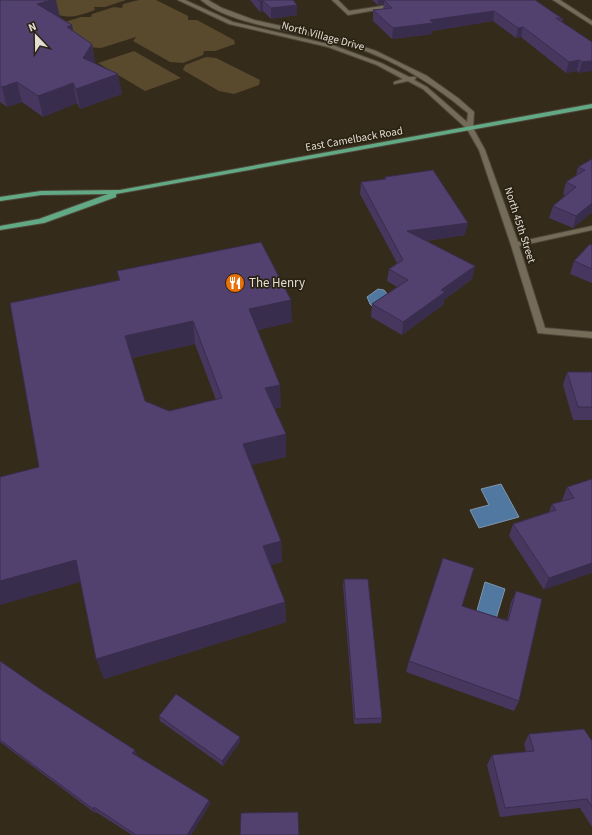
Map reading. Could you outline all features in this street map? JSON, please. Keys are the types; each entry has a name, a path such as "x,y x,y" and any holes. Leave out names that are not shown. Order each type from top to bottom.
{"main road":[{"name":"East Camelback Road","path":"0,199 41,193 120,192 592,106"},
{"name":"East Camelback Road","path":"0,228 41,221 120,192"}],"street":[{"name":"North Village Drive","path":"181,0 200,10 241,26 330,46 363,57 410,79 434,96 470,128"},
{"name":"North Village Drive","path":"204,0 238,17 338,40 379,54 422,75 454,98 470,112 470,128"},
{"path":"335,0 348,13 402,5"},
{"path":"556,0 592,23"},
{"path":"200,10 213,5"},
{"path":"396,83 422,75"},
{"name":"North 45th Street","path":"470,128 482,150 516,245 541,331 592,335"},
{"path":"516,245 592,228"}],"shaded area":[{"path":"32,0 126,0 105,7 94,7 95,10 68,17 56,14"},
{"path":"139,0 156,0 188,16 188,20 197,20 234,40 235,44 215,51 204,51 203,55 183,63 170,62 133,41 136,37 101,48 88,47 58,24 81,17 91,17 92,14 114,7 122,8 123,4"},
{"path":"134,51 181,78 145,91 98,63"},
{"path":"206,57 216,58 260,80 259,85 234,94 219,91 183,70 185,65"}],"water":[{"path":"378,289 384,290 388,295 381,298 380,302 373,307 367,297"},
{"path":"501,484 519,517 479,528 470,510 489,505 481,489"},
{"path":"485,582 505,589 495,622 476,614"}],"building":[{"path":"0,0 52,0 37,4 72,25 67,27 92,44 83,58 118,74 76,89 73,83 38,96 17,82 2,87 0,86"},
{"path":"258,0 293,0 297,5 271,8 263,1"},
{"path":"384,0 535,0 563,19 556,18 592,42 592,61 582,62 579,60 569,62 523,27 518,28 494,11 430,20 433,23 393,28 373,10 392,8"},
{"path":"592,159 592,203 576,216 553,206 576,187 566,182 585,170 578,167"},
{"path":"433,170 468,223 407,231 475,266 441,290 445,292 403,322 372,304 408,280 389,269 403,260 361,182"},
{"path":"261,242 291,300 249,309 280,385 265,388 286,434 243,444 281,541 263,546 285,602 96,659 76,560 0,581 0,477 39,467 10,303 120,280 117,271","holes":["193,321 222,398 169,411 145,401 125,336"]},
{"path":"590,244 592,245 592,269 574,261"},
{"path":"567,372 592,372 592,407 578,407"},
{"path":"592,479 592,563 549,578 513,524 556,510 552,504 574,498 567,487"},
{"path":"443,558 474,568 462,606 508,621 516,591 542,599 519,701 409,661"},
{"path":"344,579 368,579 382,718 355,719"},
{"path":"0,661 43,691 135,750 132,753 209,800 187,835 136,835 94,807 93,809 0,740"},
{"path":"176,694 240,737 222,761 159,716"},
{"path":"584,729 592,741 592,807 587,799 505,808 492,755 534,751 529,734"},
{"path":"298,812 299,835 240,835 241,813"}],"place":[{"name":"The Henry","path":"235,283"}]}
